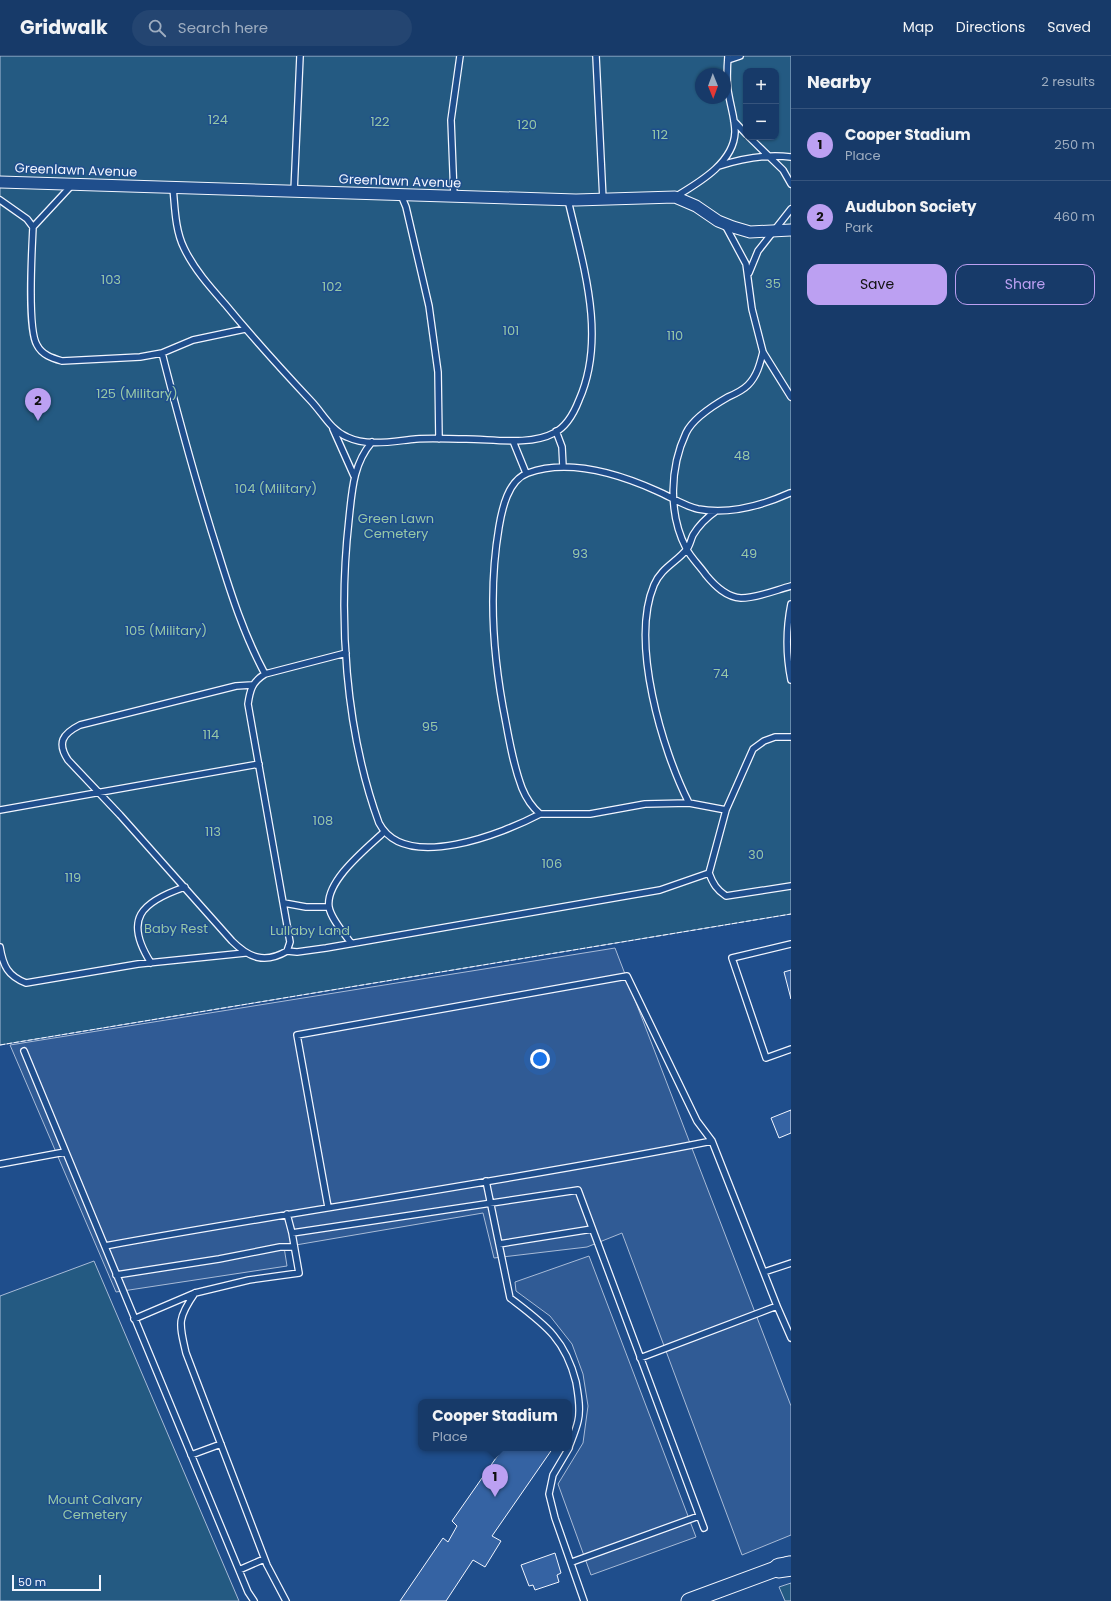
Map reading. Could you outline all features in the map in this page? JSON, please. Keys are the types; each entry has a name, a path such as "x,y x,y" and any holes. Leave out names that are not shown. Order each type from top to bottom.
{"main road":[{"path":"689,1601 787,1566"}],"street":[{"name":"Greenlawn Avenue","path":"0,182 568,200 675,197 696,206 724,223 750,232 791,230"}],"lane":[{"path":"294,192 300,56"},
{"path":"454,196 451,120 460,56"},
{"path":"596,56 603,200"},
{"path":"675,197 709,175 723,162 730,147 735,133 728,94 728,58 740,56"},
{"path":"734,121 743,131"},
{"path":"752,140 783,170 791,184"},
{"path":"718,166 735,161 769,156 791,157"},
{"path":"32,227 72,184"},
{"path":"173,188 175,212 183,246 193,264 245,329 318,408 332,427 354,476"},
{"path":"401,195 408,214 430,306 438,372 439,439"},
{"path":"0,200 27,219 32,227 33,334 36,344 42,352 62,361 140,357 162,353 193,340 245,329"},
{"path":"332,427 347,438 360,442 439,439 514,441 553,434 564,425 575,408 585,386 590,365 592,346 589,298 568,200"},
{"path":"748,275 755,256 791,209"},
{"path":"724,223 741,252 746,264 752,309 763,352 791,397"},
{"path":"763,352 760,365 749,384 708,411 688,430 681,445 677,463 674,479 674,499 681,534 687,549 709,578 728,595 741,598 791,586"},
{"path":"162,353 186,448 207,519 240,621 264,674"},
{"path":"556,431 562,447 563,467"},
{"path":"514,441 526,473"},
{"path":"372,442 361,458 354,476 346,548 346,653 352,713 360,755 375,810 384,832 408,845 426,848 443,847 509,829 540,814 590,814 645,804 689,803 726,810"},
{"path":"540,814 529,802 522,789 514,762 501,697 493,621 495,554 504,503 514,485 526,473 545,468 571,466 611,475 649,487 697,509 732,511 769,502 791,492 791,499"},
{"path":"689,803 666,750 652,693 646,637 649,598 662,571 687,549 699,525 716,511"},
{"path":"791,604 788,621 787,644 791,680"},
{"path":"287,952 290,942 248,704 250,690 255,681 264,674 346,653"},
{"path":"245,953 68,760 62,750 63,740 67,731 80,725 228,688 252,685"},
{"path":"791,737 775,737 764,741 753,749 726,810 710,873 712,882 719,891 726,896 791,886"},
{"path":"0,810 259,764"},
{"path":"351,943 329,907 333,888 338,879 384,832"},
{"path":"0,947 6,969 14,977 26,983 151,962 245,953 259,958 277,957 287,952 297,952 660,890 710,873"},
{"path":"151,962 143,951 139,938 137,925 139,914 150,903 170,892 184,887"},
{"path":"284,903 306,908 329,907"},
{"path":"791,944 732,958 766,1058 791,1049"},
{"path":"328,1207 297,1035 627,976 696,1121 712,1141 791,1338"},
{"path":"24,1051 248,1592 254,1601"},
{"path":"104,1246 328,1207 604,1162 712,1141"},
{"path":"0,1164 66,1152"},
{"path":"486,1181 510,1298 541,1321 559,1340 572,1365 579,1396 578,1421 572,1439"},
{"path":"292,1233 578,1190 704,1528"},
{"path":"134,1319 195,1293 249,1280 299,1273 287,1214"},
{"path":"499,1244 592,1229"},
{"path":"116,1275 219,1259 280,1247 294,1247"},
{"path":"764,1272 791,1263"},
{"path":"195,1293 182,1310 180,1328 186,1353 264,1559 286,1601"},
{"path":"640,1358 777,1306"},
{"path":"191,1454 221,1444"},
{"path":"567,1451 553,1475 549,1494 555,1518 572,1562 584,1601"},
{"path":"572,1562 699,1516"},
{"path":"239,1570 264,1559"}],"green space":[{"name":"Green Lawn Cemetery","path":"0,56 791,56 791,914 0,1045"},
{"name":"Mount Calvary Cemetery","path":"94,1261 239,1601 0,1601 0,1296"},
{"path":"791,1583 791,1601 785,1601 779,1587"}],"shaded area":[{"path":"615,948 791,1406 791,1535 742,1555 622,1233 587,1247 494,1258 483,1213 284,1247 287,1266 116,1292 10,1045"},
{"path":"589,1256 696,1537 591,1575 558,1484 583,1443 588,1406 583,1374 572,1344 550,1316 516,1291 515,1282"}],"building":[{"path":"791,970 791,999 784,972"},
{"path":"791,1110 791,1133 779,1138 771,1118"},
{"path":"501,1451 551,1451 492,1536 501,1541 485,1567 473,1560 446,1601 400,1601 443,1538 448,1542 457,1526 452,1521"},
{"path":"555,1553 561,1573 557,1575 559,1582 535,1590 533,1585 529,1586 521,1565"}],"fence":[{"path":"0,1045 791,914"}],"place":[{"name":"Audubon Society","path":"38,421"},
{"name":"Cooper Stadium","path":"495,1497"}],"park label":[{"name":"124","path":"218,119"},
{"name":"122","path":"380,121"},
{"name":"120","path":"527,124"},
{"name":"112","path":"660,134"},
{"name":"103","path":"111,279"},
{"name":"35","path":"773,283"},
{"name":"102","path":"332,286"},
{"name":"101","path":"511,330"},
{"name":"110","path":"675,335"},
{"name":"125 (Military)","path":"137,393"},
{"name":"48","path":"742,455"},
{"name":"104 (Military)","path":"276,488"},
{"name":"93","path":"580,553"},
{"name":"49","path":"749,553"},
{"name":"105 (Military)","path":"166,630"},
{"name":"74","path":"721,673"},
{"name":"95","path":"430,726"},
{"name":"114","path":"211,734"},
{"name":"108","path":"323,820"},
{"name":"113","path":"213,831"},
{"name":"30","path":"756,854"},
{"name":"106","path":"552,863"},
{"name":"119","path":"73,877"},
{"name":"Baby Rest","path":"176,928"},
{"name":"Lullaby Land","path":"310,930"}]}
